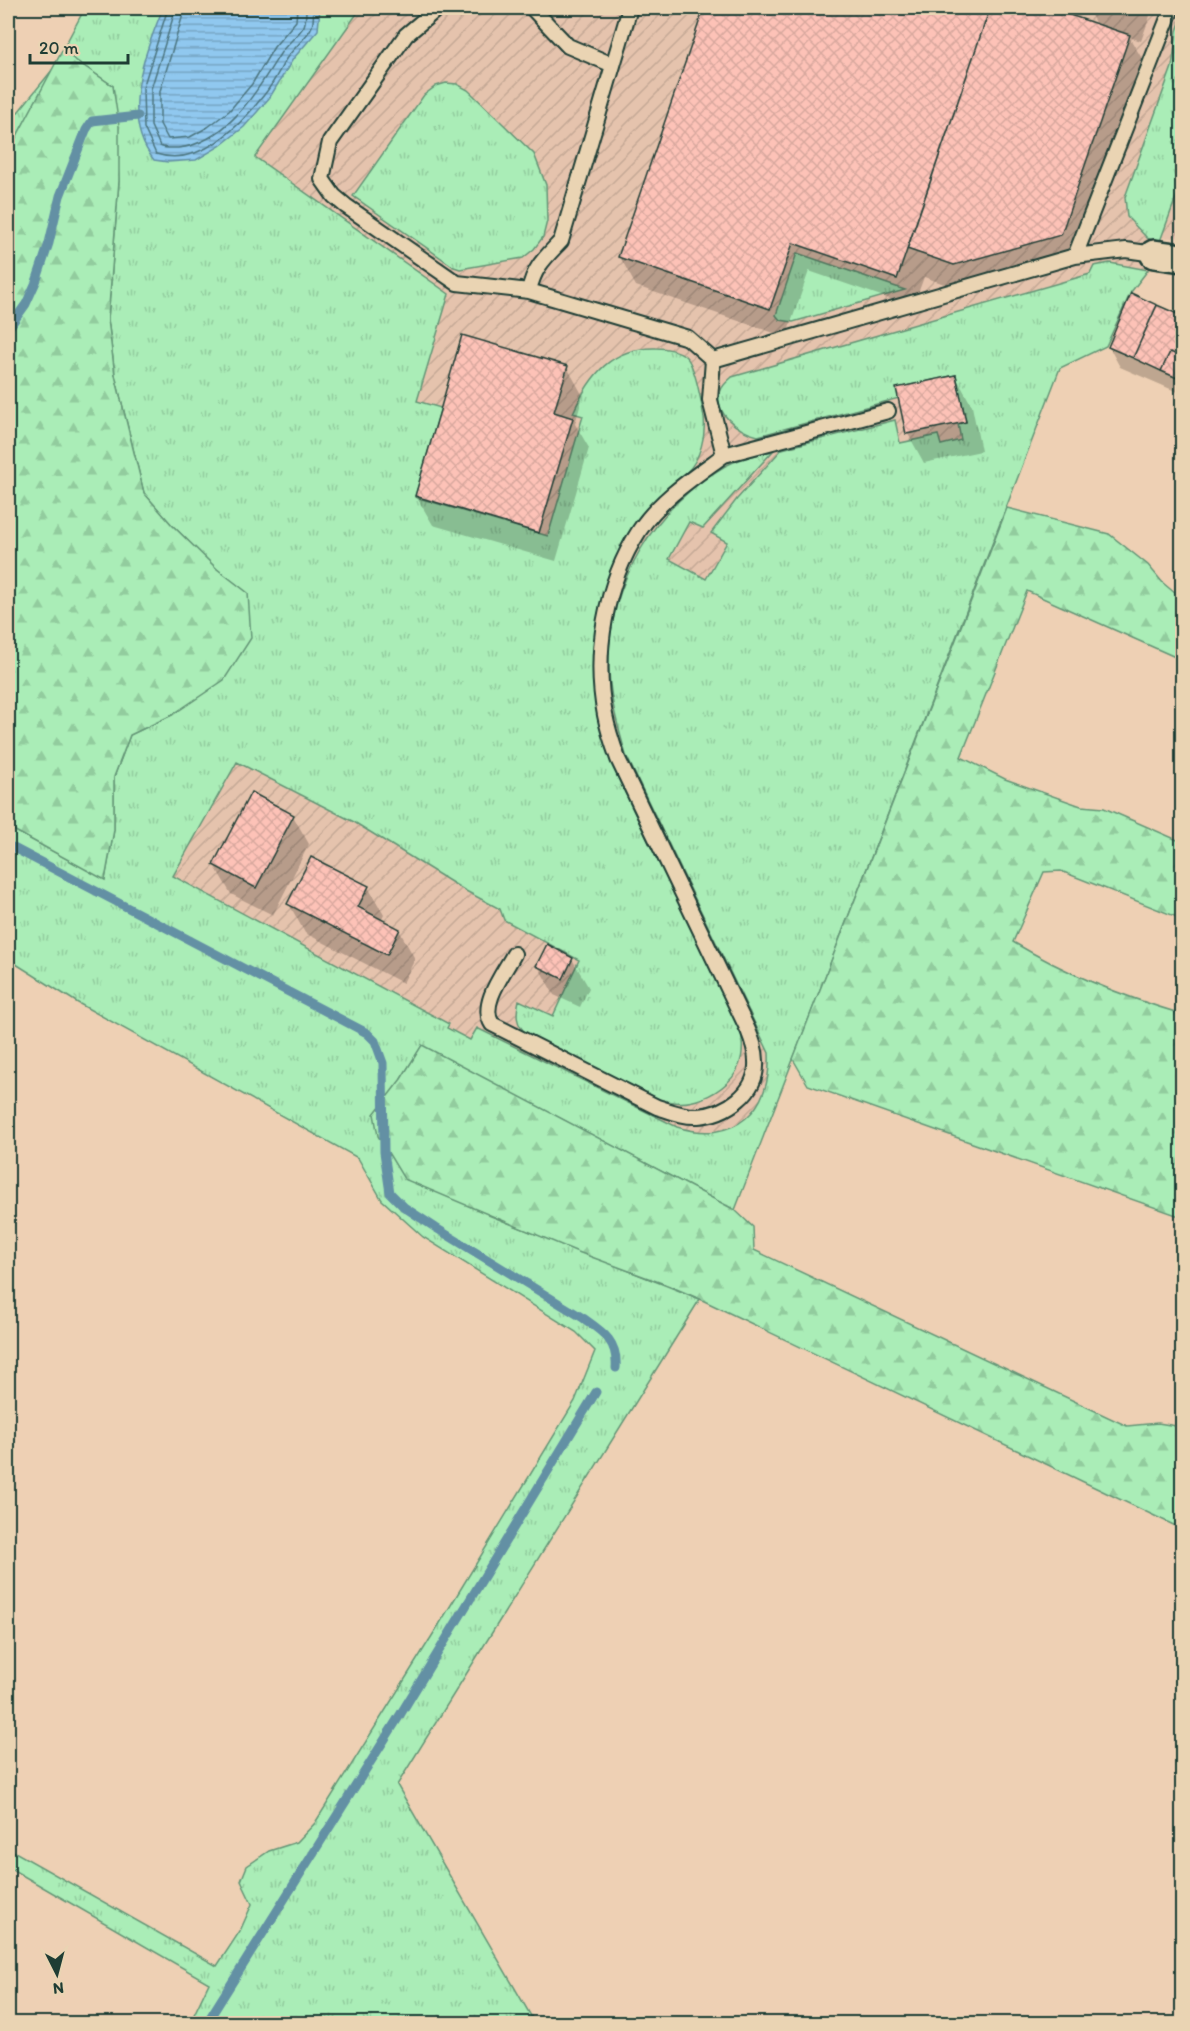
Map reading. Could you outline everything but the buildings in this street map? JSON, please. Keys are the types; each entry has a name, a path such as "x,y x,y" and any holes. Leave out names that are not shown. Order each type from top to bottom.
{"street":[{"path":"1154,254 1182,258"}],"lane":[{"path":"438,8 406,35 330,142 322,179 334,196 457,283 529,291 688,338 713,360"},
{"path":"532,8 568,46 613,65"},
{"path":"529,291 532,276 541,262 561,241 630,8"},
{"path":"1075,256 1172,8"},
{"path":"713,360 1075,256 1126,250 1154,254"},
{"path":"713,360 710,400 724,455"},
{"path":"514,954 487,1008 492,1024 657,1107 680,1115 697,1116 717,1112 745,1095 757,1064 755,1048 618,759 604,714 600,663 605,619 611,592 626,555 640,530 659,507 680,488 724,455 888,411"}],"shaded area":[{"path":"85,8 1182,8 1182,237 1161,238 1148,270 1131,292 1106,346 1060,368 735,1210 8,827 8,153"}],"green space":[{"path":"85,8 361,8 255,157 449,294 417,401 441,408 415,497 548,536 583,416 573,413 595,375 615,358 640,349 672,350 680,353 689,361 698,386 704,418 701,447 692,467 648,509 618,553 603,598 595,636 593,672 597,706 616,771 739,1024 742,1056 737,1070 727,1083 709,1096 695,1101 680,1103 666,1101 527,1034 517,1019 519,1000 553,1016 579,960 504,920 500,909 464,890 354,822 237,762 173,876 449,1024 447,1028 470,1040 477,1028 677,1127 697,1131 716,1131 732,1127 745,1118 756,1107 764,1092 769,1053 626,755 617,723 609,670 610,639 625,580 639,552 676,503 699,483 731,463 773,451 703,528 689,522 669,559 706,579 727,542 711,533 737,499 782,449 895,420 900,443 938,435 941,445 961,440 958,424 966,422 956,375 897,388 899,398 758,436 750,434 728,419 719,405 722,388 732,377 1090,274 1094,266 1110,263 1148,270 1131,292 1106,346 1060,368 735,1210 422,1046 401,1079 488,1215 700,1299 397,1785 535,2023 190,2023 209,1983 8,1867 8,1848 217,1966 240,1931 252,1904 241,1881 247,1866 269,1851 297,1842 315,1823 575,1401 595,1351 576,1332 423,1237 382,1200 358,1158 78,1003 8,959 8,827 105,879 114,830 114,777 130,735 172,715 247,593 217,569 172,525 144,493 115,375 108,319 119,181 113,86 62,51"},
{"path":"1182,17 1182,181 1159,244 1147,238 1127,217 1125,197 1172,67 1177,31"},
{"path":"62,51 113,86 119,126 119,181 108,319 115,375 144,493 172,525 217,569 248,593 251,638 224,680 172,715 130,735 114,777 114,830 105,880 8,827 8,153"},
{"path":"53,69 8,153 8,122"},
{"path":"446,83 457,84 468,90 534,154 546,185 547,221 543,237 523,258 460,269 454,267 353,196 424,95 436,86"},
{"path":"797,253 905,290 793,322 780,320 776,315"},
{"path":"1007,508 1109,534 1148,565 1163,583 1182,599 1182,660 1027,591 961,757 1005,779 1081,806 1104,808 1182,842 1182,919 1061,871 1044,872 1013,942 1095,983 1182,1014 1182,1217 808,1085 793,1059"},
{"path":"422,1045 735,1210 753,1227 754,1250 1127,1426 1158,1423 1182,1427 1182,1529 700,1299 578,1252 404,1179 378,1136 374,1114 401,1079"}],"water":[{"path":"163,8 320,8 318,30 293,59 270,97 244,127 220,146 196,160 168,162 154,160 144,143 138,124 137,105 143,65"}],"waterway":[{"path":"8,329 26,304 36,282 49,243 60,196 86,130 92,121 138,116"},
{"path":"8,845 367,1033 375,1041 383,1063 384,1152 390,1193 404,1207 436,1228 597,1328 612,1344 616,1368"},
{"path":"206,2024 400,1715 596,1392"}]}
